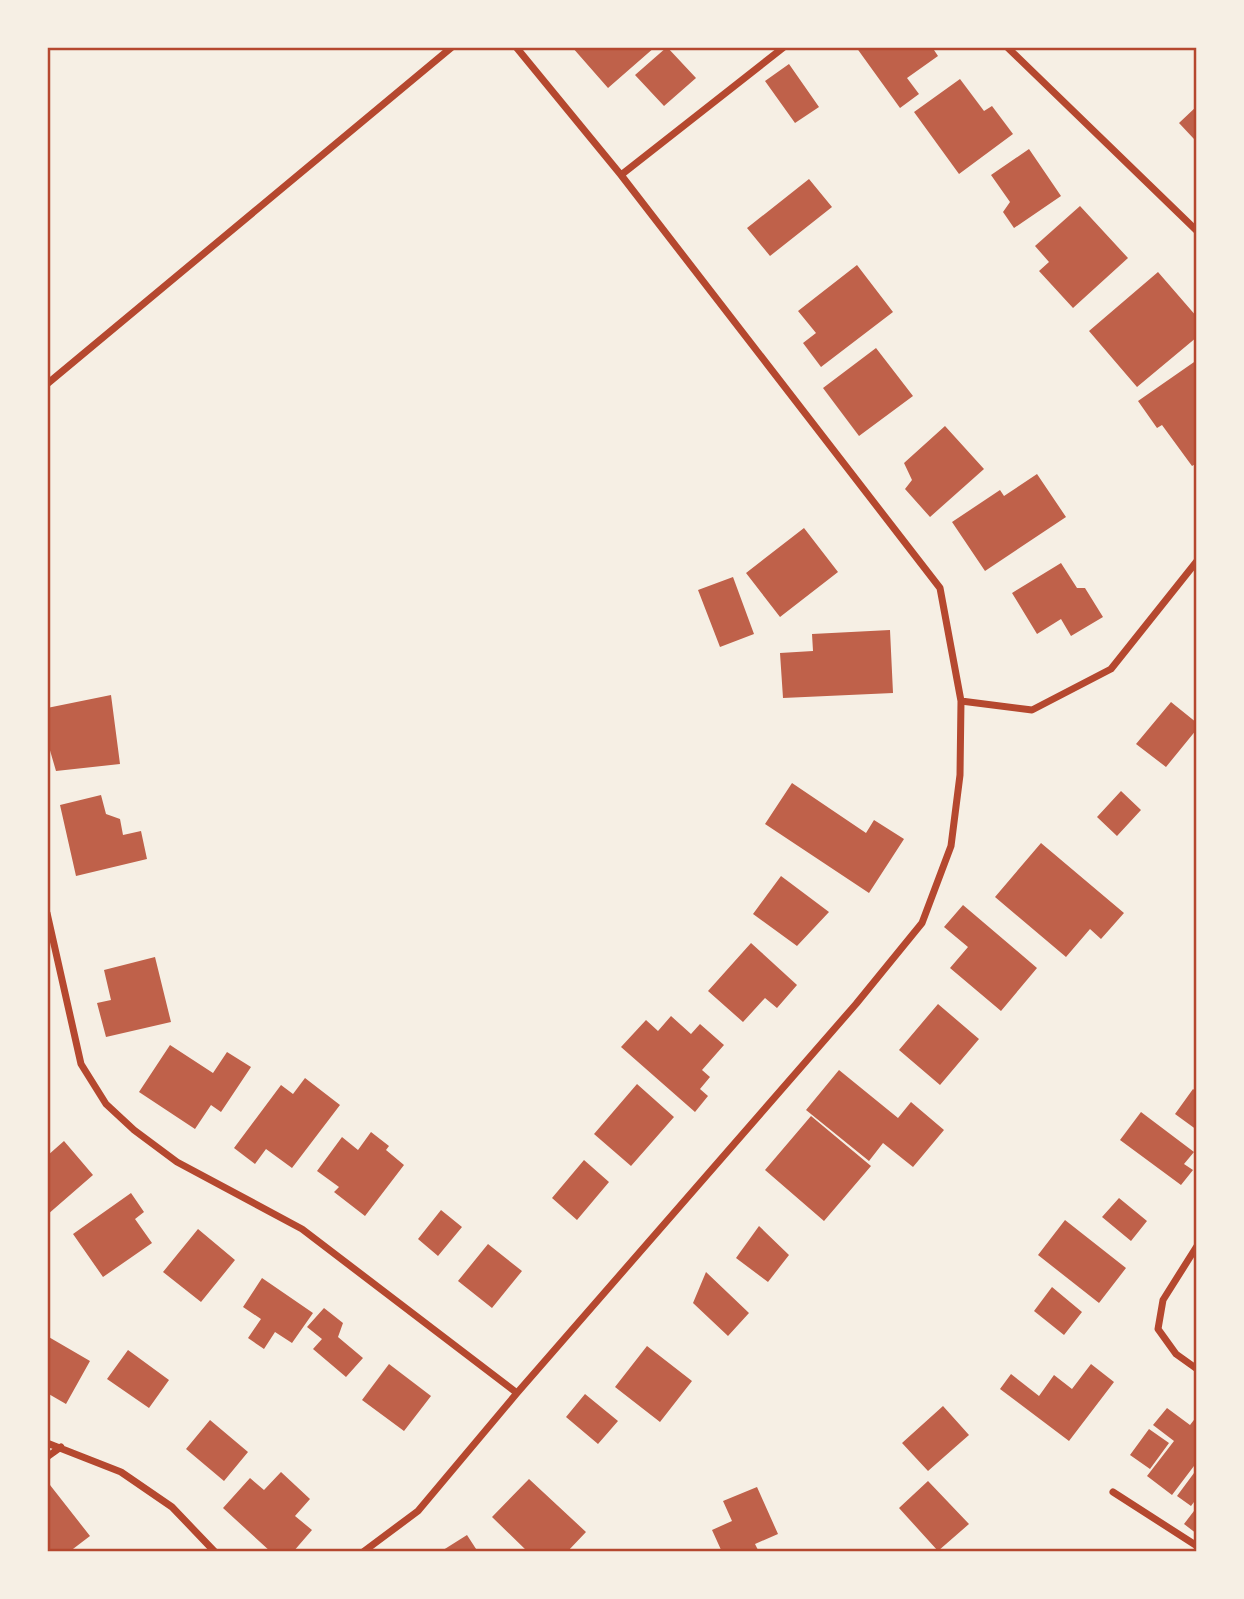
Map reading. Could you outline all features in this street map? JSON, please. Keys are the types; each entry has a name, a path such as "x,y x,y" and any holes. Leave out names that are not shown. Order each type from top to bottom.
{"street":[{"path":"47,384 452,47"},
{"path":"363,1552 418,1511 517,1393 856,1004 922,923 951,846 960,775 961,701 940,588 621,175 516,47"},
{"path":"621,175 784,47"},
{"path":"1007,47 1197,231"},
{"path":"961,701 1032,710 1111,669 1197,561"},
{"path":"47,913 81,1064 106,1104 134,1130 177,1162 302,1229 517,1393"},
{"path":"1197,1245 1163,1300 1158,1329 1176,1354 1197,1369"},
{"path":"47,1443 121,1472 172,1507 215,1552"},
{"path":"47,1457 61,1447"},
{"path":"1113,1492 1197,1546"}],"building":[{"path":"572,47 655,47 608,88"},
{"path":"667,47 696,78 664,106 635,75"},
{"path":"856,47 932,47 938,56 907,78 919,94 900,108"},
{"path":"789,64 819,107 795,123 765,81"},
{"path":"960,79 984,111 992,106 1013,134 959,174 914,112"},
{"path":"1197,106 1197,136 1194,139 1179,123"},
{"path":"1029,149 1061,196 1014,228 1003,212 1010,202 991,175"},
{"path":"809,179 832,207 770,256 747,228"},
{"path":"1080,206 1128,258 1073,308 1039,271 1049,262 1035,246"},
{"path":"857,265 893,312 821,367 803,343 816,333 798,311"},
{"path":"1158,272 1197,317 1197,337 1137,387 1089,331"},
{"path":"876,348 913,396 859,436 823,388"},
{"path":"1197,360 1197,463 1192,466 1162,425 1157,428 1138,401"},
{"path":"945,426 984,469 930,517 905,489 912,480 904,463"},
{"path":"1037,474 1066,517 985,571 952,522 1000,490 1004,496"},
{"path":"804,528 838,572 780,617 746,573"},
{"path":"1061,563 1077,588 1085,588 1103,617 1071,636 1061,619 1037,634 1012,593"},
{"path":"733,577 754,634 720,647 698,590"},
{"path":"890,630 893,693 783,698 780,653 813,651 812,634"},
{"path":"111,695 120,764 56,771 47,740 47,708"},
{"path":"1171,702 1197,723 1197,729 1166,767 1136,744"},
{"path":"792,783 866,833 874,820 904,839 869,893 765,824"},
{"path":"1121,791 1141,810 1117,836 1097,817"},
{"path":"101,795 106,814 120,819 123,835 141,831 147,859 76,876 60,805"},
{"path":"1041,843 1124,913 1101,939 1090,929 1066,957 995,897"},
{"path":"781,876 829,912 797,946 753,914"},
{"path":"963,905 1037,968 1001,1011 950,968 968,947 944,927"},
{"path":"751,943 797,985 777,1008 765,998 743,1022 708,991"},
{"path":"155,957 171,1022 106,1037 97,1003 111,1000 104,970"},
{"path":"938,1004 979,1039 940,1085 899,1050"},
{"path":"671,1016 691,1034 700,1024 724,1045 702,1070 710,1077 700,1089 708,1096 695,1112 621,1047 646,1020 658,1031"},
{"path":"170,1045 213,1073 227,1052 251,1067 221,1112 211,1105 195,1129 139,1092"},
{"path":"839,1070 898,1118 911,1102 944,1130 913,1167 883,1143 869,1161 806,1110"},
{"path":"305,1078 340,1105 292,1168 266,1149 255,1164 234,1148 281,1085 293,1094"},
{"path":"637,1084 674,1117 631,1166 594,1134"},
{"path":"1193,1089 1197,1092 1197,1130 1175,1114"},
{"path":"1141,1112 1194,1152 1184,1164 1193,1170 1181,1185 1120,1140"},
{"path":"811,1116 871,1166 824,1221 765,1170"},
{"path":"371,1132 389,1146 386,1150 404,1165 365,1216 334,1192 339,1187 317,1171 342,1137 358,1150"},
{"path":"64,1141 93,1175 47,1215 47,1156"},
{"path":"584,1160 609,1182 577,1220 552,1198"},
{"path":"131,1193 144,1212 135,1219 152,1243 103,1277 73,1234"},
{"path":"1119,1198 1147,1221 1131,1241 1102,1217"},
{"path":"441,1210 462,1227 438,1256 418,1239"},
{"path":"1065,1220 1126,1268 1099,1303 1038,1255"},
{"path":"759,1226 789,1255 768,1282 736,1258"},
{"path":"198,1229 235,1260 201,1302 163,1272"},
{"path":"488,1244 522,1271 492,1308 458,1281"},
{"path":"706,1272 749,1313 728,1336 693,1303"},
{"path":"262,1278 313,1313 292,1343 275,1332 264,1349 248,1338 261,1319 243,1307"},
{"path":"1052,1287 1082,1312 1064,1335 1034,1311"},
{"path":"324,1308 343,1323 338,1337 363,1358 346,1377 313,1349 322,1339 307,1327"},
{"path":"47,1336 90,1361 66,1404 47,1393"},
{"path":"647,1346 692,1381 660,1422 615,1387"},
{"path":"128,1350 169,1380 149,1408 107,1379"},
{"path":"389,1364 431,1396 404,1431 362,1400"},
{"path":"1091,1364 1114,1382 1069,1441 1000,1389 1011,1374 1039,1396 1054,1375 1072,1389"},
{"path":"585,1394 618,1421 598,1444 566,1417"},
{"path":"943,1406 969,1435 928,1471 902,1443"},
{"path":"1167,1408 1190,1425 1197,1416 1197,1462 1172,1495 1147,1476 1174,1441 1153,1425"},
{"path":"210,1420 248,1452 224,1481 186,1449"},
{"path":"1149,1429 1169,1443 1150,1469 1130,1455"},
{"path":"281,1472 310,1499 295,1516 312,1530 293,1552 271,1552 223,1508 250,1478 264,1490"},
{"path":"1194,1473 1197,1474 1197,1498 1191,1506 1177,1496"},
{"path":"529,1479 586,1532 567,1552 528,1552 492,1517"},
{"path":"928,1481 969,1524 938,1551 899,1508"},
{"path":"50,1485 90,1536 69,1552 47,1552 47,1487"},
{"path":"757,1487 778,1534 755,1544 759,1552 722,1552 712,1530 732,1521 723,1501"},
{"path":"1197,1507 1197,1534 1184,1524"},
{"path":"467,1535 478,1552 440,1552"}]}
